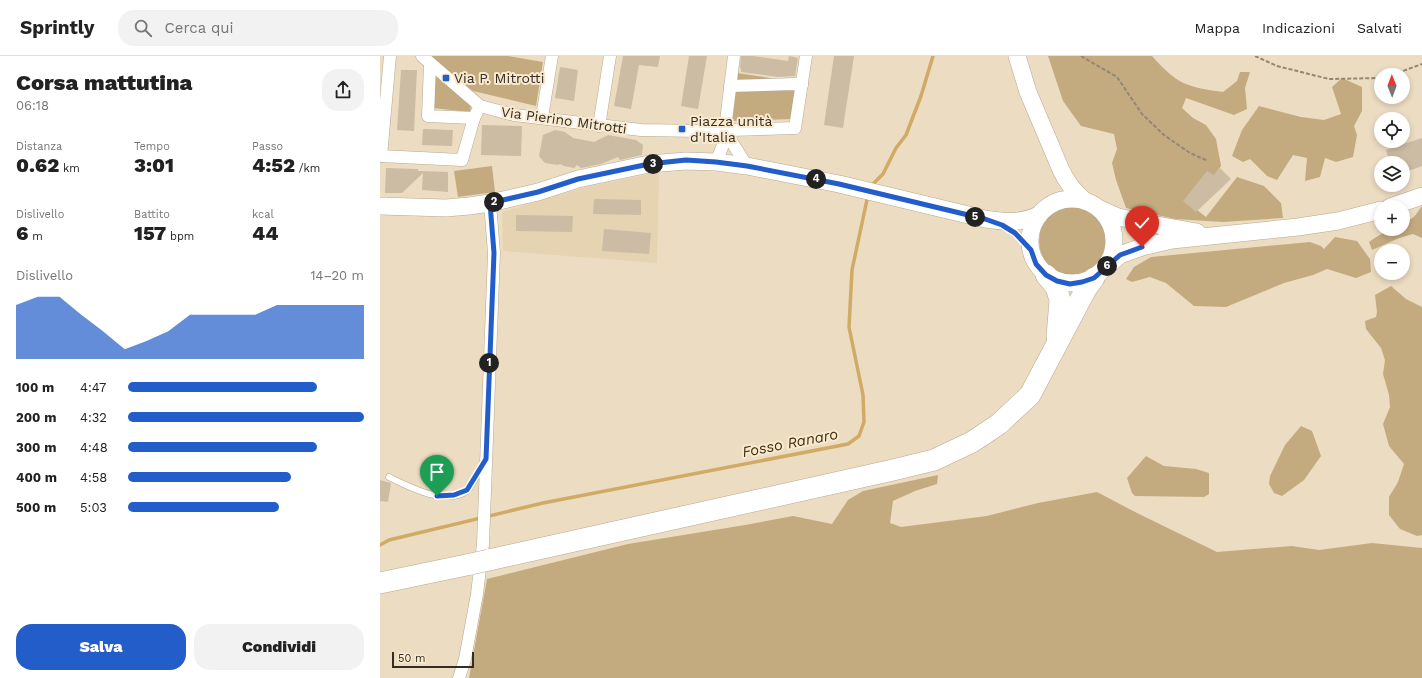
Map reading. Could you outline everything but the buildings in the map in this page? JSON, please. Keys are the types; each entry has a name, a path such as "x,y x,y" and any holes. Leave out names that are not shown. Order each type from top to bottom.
{"highway":[{"path":"380,583 934,460 972,442 999,424 1030,395 1086,289 1100,273"},
{"path":"1046,275 1056,287 1060,300 1057,334 1053,351"}],"main road":[{"path":"1017,56 1028,92 1067,182 1076,193 1107,217 1113,230 1115,243 1112,256 1100,273"},
{"path":"1055,155 1058,174 1056,192 1033,226 1030,238 1031,250 1036,264 1046,275 1057,281 1070,284 1082,282 1100,273 1120,255 1142,247 1172,240 1222,236 1338,221 1374,212"},
{"path":"380,206 446,208 490,203 538,192 578,179 649,164 686,160 747,166 839,184 1003,222 1029,220 1061,200 1073,199 1092,204 1118,217 1222,236"},
{"path":"1410,200 1422,196"},
{"path":"985,219 1002,225 1015,233 1031,250"}],"street":[{"path":"390,56 380,156 462,160 474,118 480,106"},
{"path":"542,117 552,56"},
{"path":"599,126 610,56"},
{"path":"716,162 723,145 734,56"},
{"path":"730,86 802,85 806,56"},
{"path":"426,60 428,116 474,118"},
{"name":"Via Pierino Mitrotti","path":"426,60 480,106 514,114 599,126 641,130 700,131 725,129 795,128 802,85"},
{"path":"725,129 747,166"},
{"path":"459,678 465,659 477,594 483,536 494,253 490,203"}],"lane":[{"path":"389,477 414,490 437,496 454,495 467,490 486,459"}],"path":[{"path":"1081,56 1117,77 1142,114 1164,135 1190,153 1208,161"},
{"path":"1255,56 1277,66 1329,79 1374,78"},
{"path":"1410,68 1422,64"}],"shaded area":[{"path":"430,56 508,56 543,62 536,106 473,91"},
{"path":"1048,56 1152,56 1168,73 1183,83 1223,92 1237,81 1240,72 1250,72 1245,88 1247,109 1234,115 1186,98 1182,108 1193,118 1206,125 1216,139 1221,166 1192,206 1206,217 1237,177 1264,186 1281,203 1283,218 1223,222 1175,219 1126,208 1116,180 1112,163 1117,149 1114,134 1081,126 1063,101"},
{"name":"Piazza unità d'Italia","path":"737,73 797,82 793,119 731,121"},
{"path":"435,75 471,105 470,112 432,108"},
{"path":"1342,78 1362,87 1362,111 1354,126 1357,135 1353,157 1336,162 1325,158 1320,177 1305,181 1307,158 1293,155 1277,180 1267,176 1250,159 1243,162 1232,156 1242,130 1259,106 1301,117 1324,120 1341,114 1332,87"},
{"path":"492,166 495,192 458,197 454,171"},
{"path":"659,172 657,263 503,251 502,212 586,187"},
{"path":"1074,206 1093,212 1103,222 1109,241 1103,260 1093,270 1074,276 1055,270 1045,260 1039,241 1045,222 1055,212"},
{"path":"1422,206 1422,238 1413,234 1410,235 1410,220 1414,217"},
{"path":"1378,236 1406,236 1386,244 1374,244 1374,249 1372,250 1369,242"},
{"path":"1335,237 1357,241 1370,259 1371,272 1356,278 1327,269 1313,275 1284,283 1226,307 1194,306 1166,283 1150,277 1132,282 1126,279 1134,267 1151,257 1310,242 1321,246 1324,249"},
{"path":"1391,286 1406,299 1422,307 1422,535 1417,536 1400,529 1389,515 1389,497 1398,482 1404,464 1389,446 1383,424 1390,407 1389,395 1383,374 1385,360 1381,348 1366,329 1365,321 1376,317 1377,312 1375,295"},
{"path":"1301,426 1312,431 1321,456 1304,480 1282,496 1274,493 1269,484 1270,476 1285,445"},
{"path":"1146,456 1164,466 1196,469 1209,473 1209,494 1204,497 1135,496 1132,493 1127,478"},
{"path":"938,475 937,484 915,491 893,501 890,523 901,527 987,516 1038,503 1097,492 1217,552 1292,546 1319,550 1372,543 1422,548 1422,678 469,678 487,579 628,544 793,516 832,524 848,500 863,491"}],"waterway":[{"name":"Fosso Ranaro","path":"871,188 883,174 896,148 906,135 921,96 933,56"},
{"name":"Fosso Ranaro","path":"380,545 389,540 543,503 848,444 859,436 864,422 863,395 849,327 852,270 868,195"}],"place":[{"name":"Via P. Mitrotti","path":"446,78"},
{"name":"Piazza unità d'Italia","path":"682,129"}],"route":[{"path":"437,496 454,495 467,490 486,459 494,253 490,203 538,192 578,179 649,164 686,160 716,162 747,166 839,184 985,219 1002,225 1023,240 1031,250 1036,264 1046,275 1057,281 1070,284 1094,278 1120,255 1142,247"}]}
